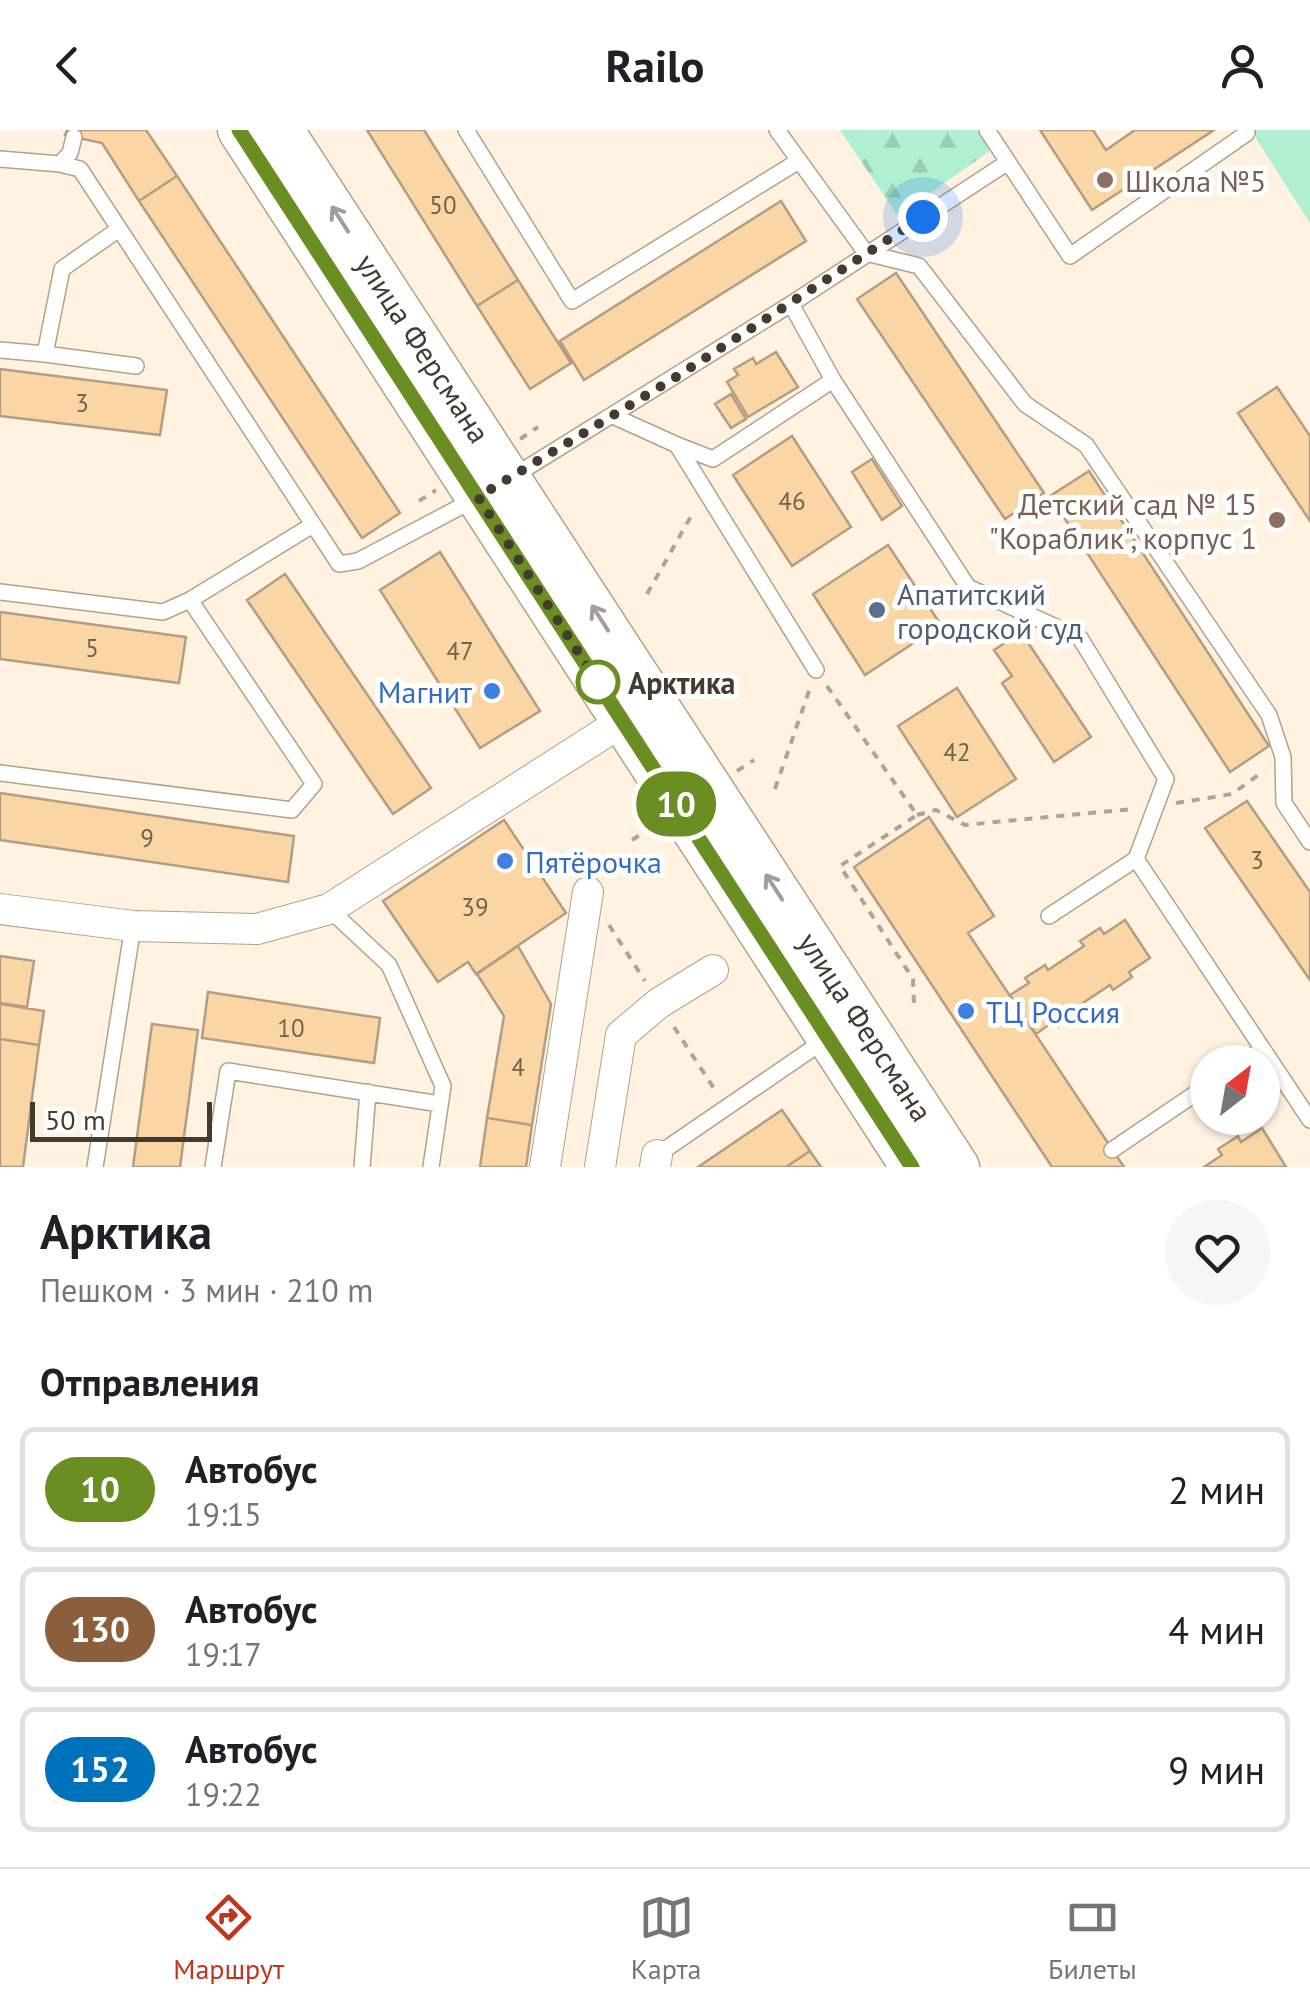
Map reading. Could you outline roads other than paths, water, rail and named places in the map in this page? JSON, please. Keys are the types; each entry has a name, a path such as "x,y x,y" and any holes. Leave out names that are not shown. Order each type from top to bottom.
{"street":[{"name":"улица Ферсмана","path":"239,130 486,476 958,1167"},
{"name":"улица Ферсмана","path":"282,130 486,476 623,720 912,1167"},
{"path":"0,910 133,926 257,929 329,909 623,720"},
{"path":"545,1167 588,892"},
{"path":"600,1167 621,1035 659,1004 713,970"}],"lane":[{"path":"466,130 572,300 797,162"},
{"path":"776,130 866,254 919,266 1025,404 1086,446 1269,715 1284,757 1284,803 1310,842"},
{"path":"988,130 1070,256 1247,133 1245,130"},
{"path":"60,164 70,153 74,137"},
{"path":"0,159 80,169 311,526 340,564 358,561 486,476 613,416 1008,162"},
{"path":"46,354 62,268 119,229"},
{"path":"791,304 833,380 968,587 1080,638 1166,779 1136,859 1049,916"},
{"path":"0,350 136,366"},
{"path":"613,416 713,459 833,380"},
{"path":"676,445 816,670"},
{"path":"0,592 164,612 311,526"},
{"path":"0,773 292,810 314,784 190,600"},
{"path":"1136,859 1259,1045"},
{"path":"329,909 389,965 443,1086 431,1167"},
{"path":"96,1167 133,926"},
{"path":"656,1161 724,1105 828,1038"},
{"path":"213,1167 228,1071 440,1104"},
{"path":"1280,1076 1310,1120"},
{"path":"362,1167 368,1092"},
{"path":"1112,1150 1190,1097"}],"place":[{"name":"Школа №5","path":"1105,180"},
{"name":"Детский сад № 15 \"Кораблик\", корпус 1","path":"1277,520"},
{"name":"Апатитский городской суд","path":"877,610"},
{"name":"Арктика","path":"598,682"},
{"name":"Магнит","path":"492,691"},
{"name":"Пятёрочка","path":"505,861"},
{"name":"ТЦ Россия","path":"966,1011"}]}
